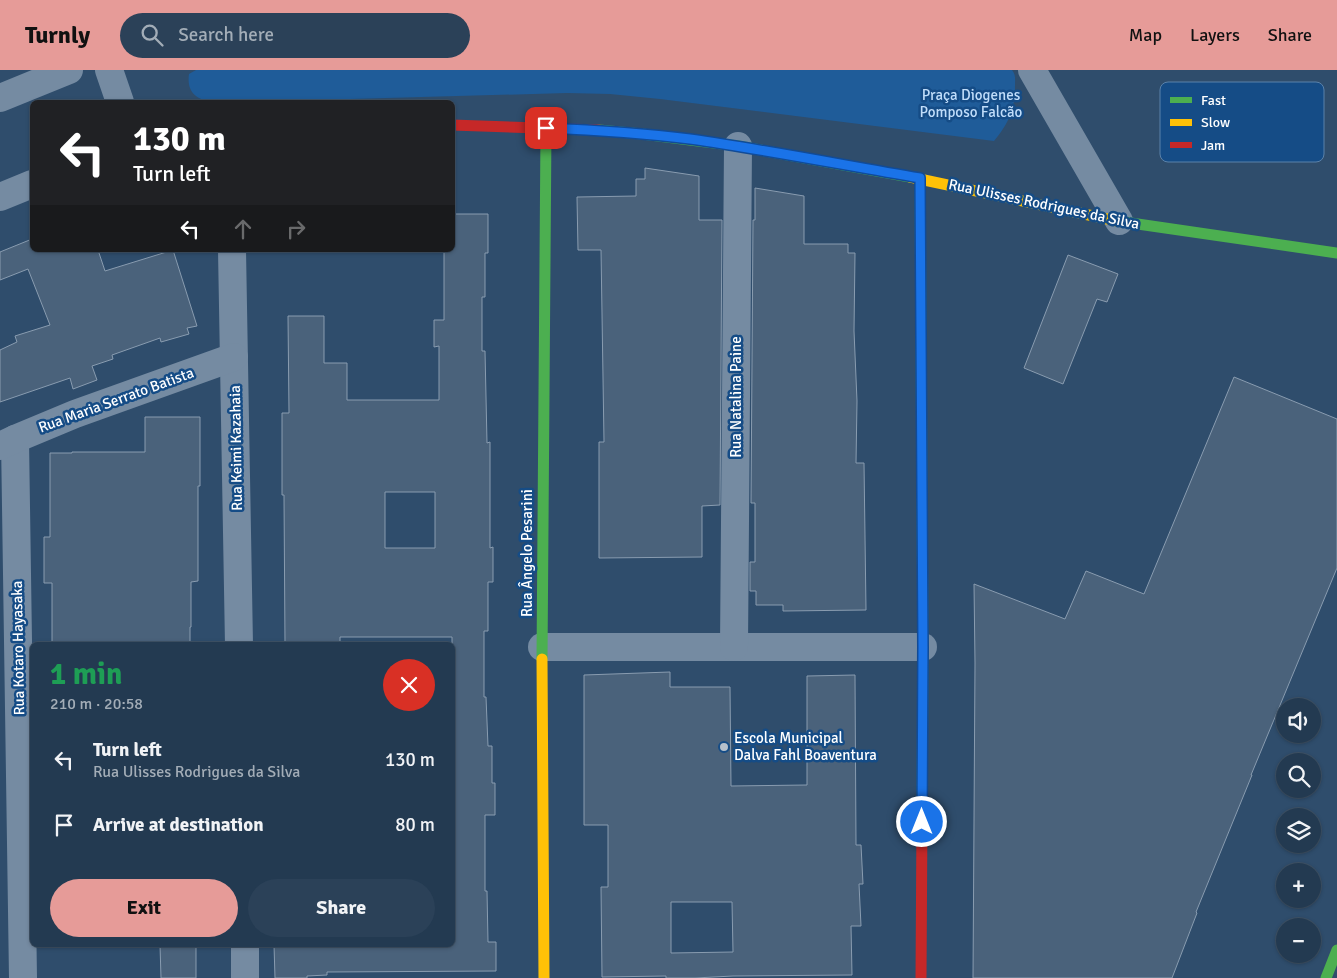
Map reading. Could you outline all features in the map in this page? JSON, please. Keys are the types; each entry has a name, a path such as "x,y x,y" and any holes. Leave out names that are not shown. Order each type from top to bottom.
{"main road":[{"name":"Rua Ulisses Rodrigues da Silva","path":"455,125 642,134 738,146 920,178 1118,221 1316,248 1337,253"},
{"name":"Rua Ângelo Pesarini","path":"544,978 542,647 546,128"},
{"path":"920,178 923,647 921,978"},
{"path":"1326,978 1337,950"}],"street":[{"path":"0,98 69,70"},
{"path":"109,70 119,100"},
{"path":"1032,70 1118,221"},
{"name":"Rua Natalina Paine","path":"734,647 738,146"},
{"path":"0,197 30,185"},
{"name":"Rua Keimi Kazahaia","path":"232,252 239,642"},
{"name":"Rua Maria Serrato Batista","path":"8,442 75,414 234,357"},
{"name":"Rua Kotaro Hayasaka","path":"8,442 10,826 23,978"},
{"path":"542,647 923,647"},
{"path":"245,947 245,978"}],"green space":[{"name":"Praça Diogenes Pomposo Falcão","path":"196,70 1012,70 1015,75 1015,94 1010,115 1004,128 994,141 610,94 567,93 330,100 205,100 193,93 189,85 189,74"}],"building":[{"path":"645,168 699,176 699,220 722,220 720,505 702,506 702,557 599,558 599,442 604,442 601,250 578,250 577,197 636,196 636,179 645,179"},
{"path":"755,188 804,196 804,244 848,244 848,253 855,253 856,463 864,463 866,610 783,611 783,605 756,605 756,591 750,591 750,562 755,562 755,503 751,503 753,220 755,220"},
{"path":"455,214 488,214 488,253 485,253 485,297 482,297 482,351 485,351 487,443 490,442 490,548 493,547 493,582 488,582 488,631 484,631 484,697 486,697 488,746 492,746 492,783 495,783 495,815 485,815 485,891 487,891 488,942 496,942 496,971 327,972 327,975 307,976 307,978 275,978 274,947 455,947 455,642 452,642 452,637 340,637 340,642 285,642 284,495 282,495 282,413 289,413 288,316 324,316 324,363 347,363 347,400 439,400 439,346 434,347 434,320 444,320 444,252 455,252","holes":["385,492 435,492 435,548 385,548"]},
{"path":"30,240 30,252 99,252 105,271 167,252 174,252 197,326 187,328 189,334 161,342 160,338 112,355 113,359 92,366 97,380 73,389 70,378 0,402 0,350 17,342 15,336 50,325 28,269 0,280 0,252"},
{"path":"1068,255 1118,274 1107,302 1097,299 1063,384 1024,368"},
{"path":"1234,377 1337,419 1337,568 1283,698 1276,698 1276,715 1196,912 1172,978 973,978 974,584 1065,619 1086,571 1144,594"},
{"path":"145,417 200,417 198,581 191,582 190,642 52,642 52,583 44,583 44,537 50,537 50,453 145,452"},
{"path":"670,672 670,687 730,687 731,786 807,785 807,676 855,675 856,845 861,845 863,884 859,884 861,926 851,926 852,975 695,978 666,978 666,976 602,977 601,887 608,887 608,825 584,825 584,675","holes":["671,902 732,902 733,952 671,953"]},
{"path":"160,947 196,947 196,978 161,978"}],"traffic: fast":[{"path":"542,659 546,128"},
{"path":"599,130 738,146 910,177"},
{"path":"920,179 923,647 922,816"},
{"path":"1117,221 1337,253"},
{"path":"1326,978 1337,950"}],"traffic: slow":[{"path":"910,177 1117,221"},
{"path":"542,659 544,978"}],"traffic: jam":[{"path":"455,125 599,130"},
{"path":"921,978 922,816"}],"place":[{"name":"Escola Municipal Dalva Fahl Boaventura","path":"724,747"}],"route":[{"path":"546,128 594,130 688,139 920,178 923,647 922,822"}]}
